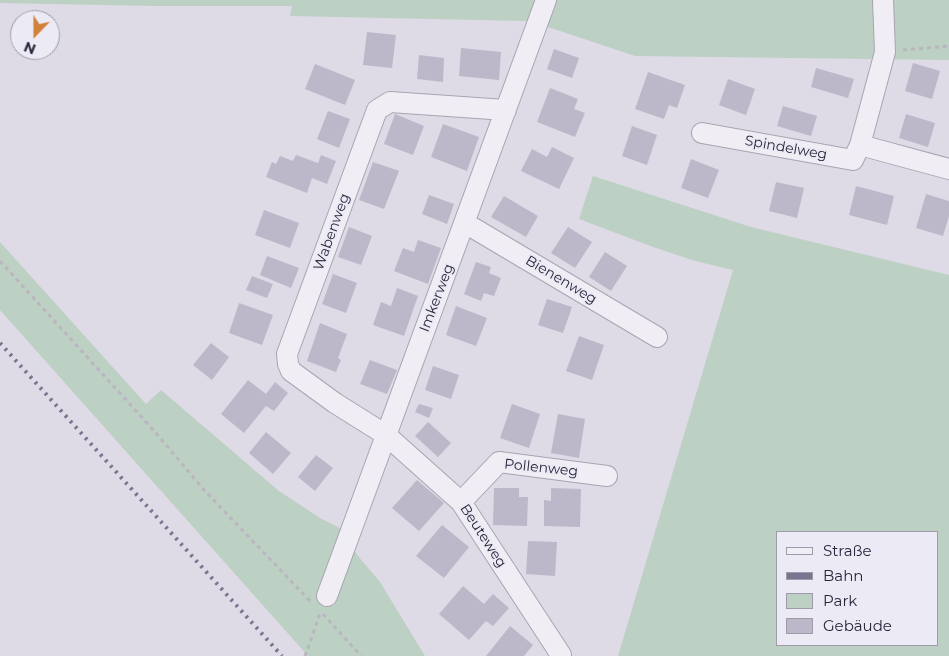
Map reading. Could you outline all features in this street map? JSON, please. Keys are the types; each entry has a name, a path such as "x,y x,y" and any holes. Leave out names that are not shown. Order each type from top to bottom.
{"street":[{"name":"Imkerweg","path":"324,604 546,0"},
{"path":"883,0 884,52 860,145 949,169"},
{"name":"Wabenweg","path":"386,435 334,403 291,371 287,354 373,119 377,110 390,102 506,110"},
{"name":"Spindelweg","path":"702,133 853,160 860,145"},
{"name":"Bienenweg","path":"465,223 657,338"},
{"name":"Beuteweg","path":"386,435 461,502 561,655"},
{"name":"Pollenweg","path":"461,502 499,462 607,476"}],"path":[{"path":"884,52 949,46"},
{"path":"0,261 156,433 204,490 324,604 361,656"},
{"path":"305,656 324,604"}],"green space":[{"path":"0,0 949,0 949,60 635,56 525,21 290,16 292,6 0,3"},
{"path":"593,176 751,227 949,275 949,656 618,656 733,270 695,261 579,219"},
{"path":"0,242 146,404 161,390 279,491 320,518 340,528 358,556 380,582 425,656 308,656 0,310"}],"building":[{"path":"367,32 396,35 392,68 363,65"},
{"path":"461,48 501,52 499,80 459,76"},
{"path":"554,49 579,58 572,78 547,69"},
{"path":"419,55 444,58 443,82 417,79"},
{"path":"913,63 940,71 932,99 905,91"},
{"path":"315,64 355,80 345,105 305,89"},
{"path":"816,68 854,79 848,98 811,87"},
{"path":"648,72 685,85 677,108 669,105 664,119 635,109"},
{"path":"728,79 755,89 746,115 719,105"},
{"path":"550,88 578,99 574,109 585,113 575,137 537,122"},
{"path":"783,106 817,116 811,136 777,126"},
{"path":"328,111 350,119 339,148 317,139"},
{"path":"395,114 424,126 413,155 384,144"},
{"path":"906,114 935,123 928,147 899,138"},
{"path":"443,124 479,137 467,171 431,157"},
{"path":"632,126 657,135 647,165 622,156"},
{"path":"552,147 574,158 559,189 521,171 532,149 547,157"},
{"path":"296,155 318,163 321,155 336,161 327,184 312,178 307,193 266,177 272,162 276,164 280,156 293,161"},
{"path":"691,159 719,170 708,198 681,188"},
{"path":"373,162 399,171 384,209 359,200"},
{"path":"776,182 804,188 797,218 769,211"},
{"path":"856,186 894,196 887,225 849,215"},
{"path":"926,194 949,201 949,216 943,236 916,228"},
{"path":"429,195 454,204 447,224 422,214"},
{"path":"504,196 538,216 526,237 491,217"},
{"path":"264,210 299,223 290,248 255,235"},
{"path":"349,227 372,236 361,265 338,257"},
{"path":"568,227 592,242 575,268 551,253"},
{"path":"418,240 441,248 428,284 394,271 403,248 414,252"},
{"path":"605,252 627,266 611,291 589,277"},
{"path":"267,256 299,268 291,288 260,275"},
{"path":"476,262 491,267 489,273 501,278 494,296 484,293 481,301 464,294"},
{"path":"333,274 357,283 346,313 322,304"},
{"path":"252,276 273,284 267,298 246,290"},
{"path":"397,288 418,296 404,336 373,325 381,302 391,306"},
{"path":"547,299 572,307 563,333 538,325"},
{"path":"239,303 273,315 262,345 229,333"},
{"path":"456,306 487,318 476,346 446,335"},
{"path":"320,323 347,334 338,358 341,360 336,372 307,361"},
{"path":"579,336 604,345 592,380 566,371"},
{"path":"211,343 229,357 212,380 193,365"},
{"path":"370,360 397,370 387,394 360,384"},
{"path":"433,366 459,375 451,399 425,390"},
{"path":"248,380 266,394 275,382 288,393 274,411 266,406 244,433 221,414"},
{"path":"419,404 433,408 429,418 415,412"},
{"path":"512,404 540,414 529,448 500,438"},
{"path":"558,414 585,419 579,458 551,453"},
{"path":"428,422 451,443 438,457 415,436"},
{"path":"266,432 291,453 273,474 249,453"},
{"path":"316,455 333,468 315,491 298,477"},
{"path":"417,480 444,503 419,531 392,508"},
{"path":"494,488 519,488 519,497 528,497 527,526 493,525"},
{"path":"551,488 581,489 580,527 544,526 544,500 551,501"},
{"path":"442,525 469,547 444,578 416,556"},
{"path":"528,541 557,542 555,576 526,574"},
{"path":"463,586 484,604 493,594 509,608 493,626 486,621 469,640 439,614"},
{"path":"510,626 533,645 524,656 486,656"}],"railway":[{"path":"0,343 282,656"}]}
